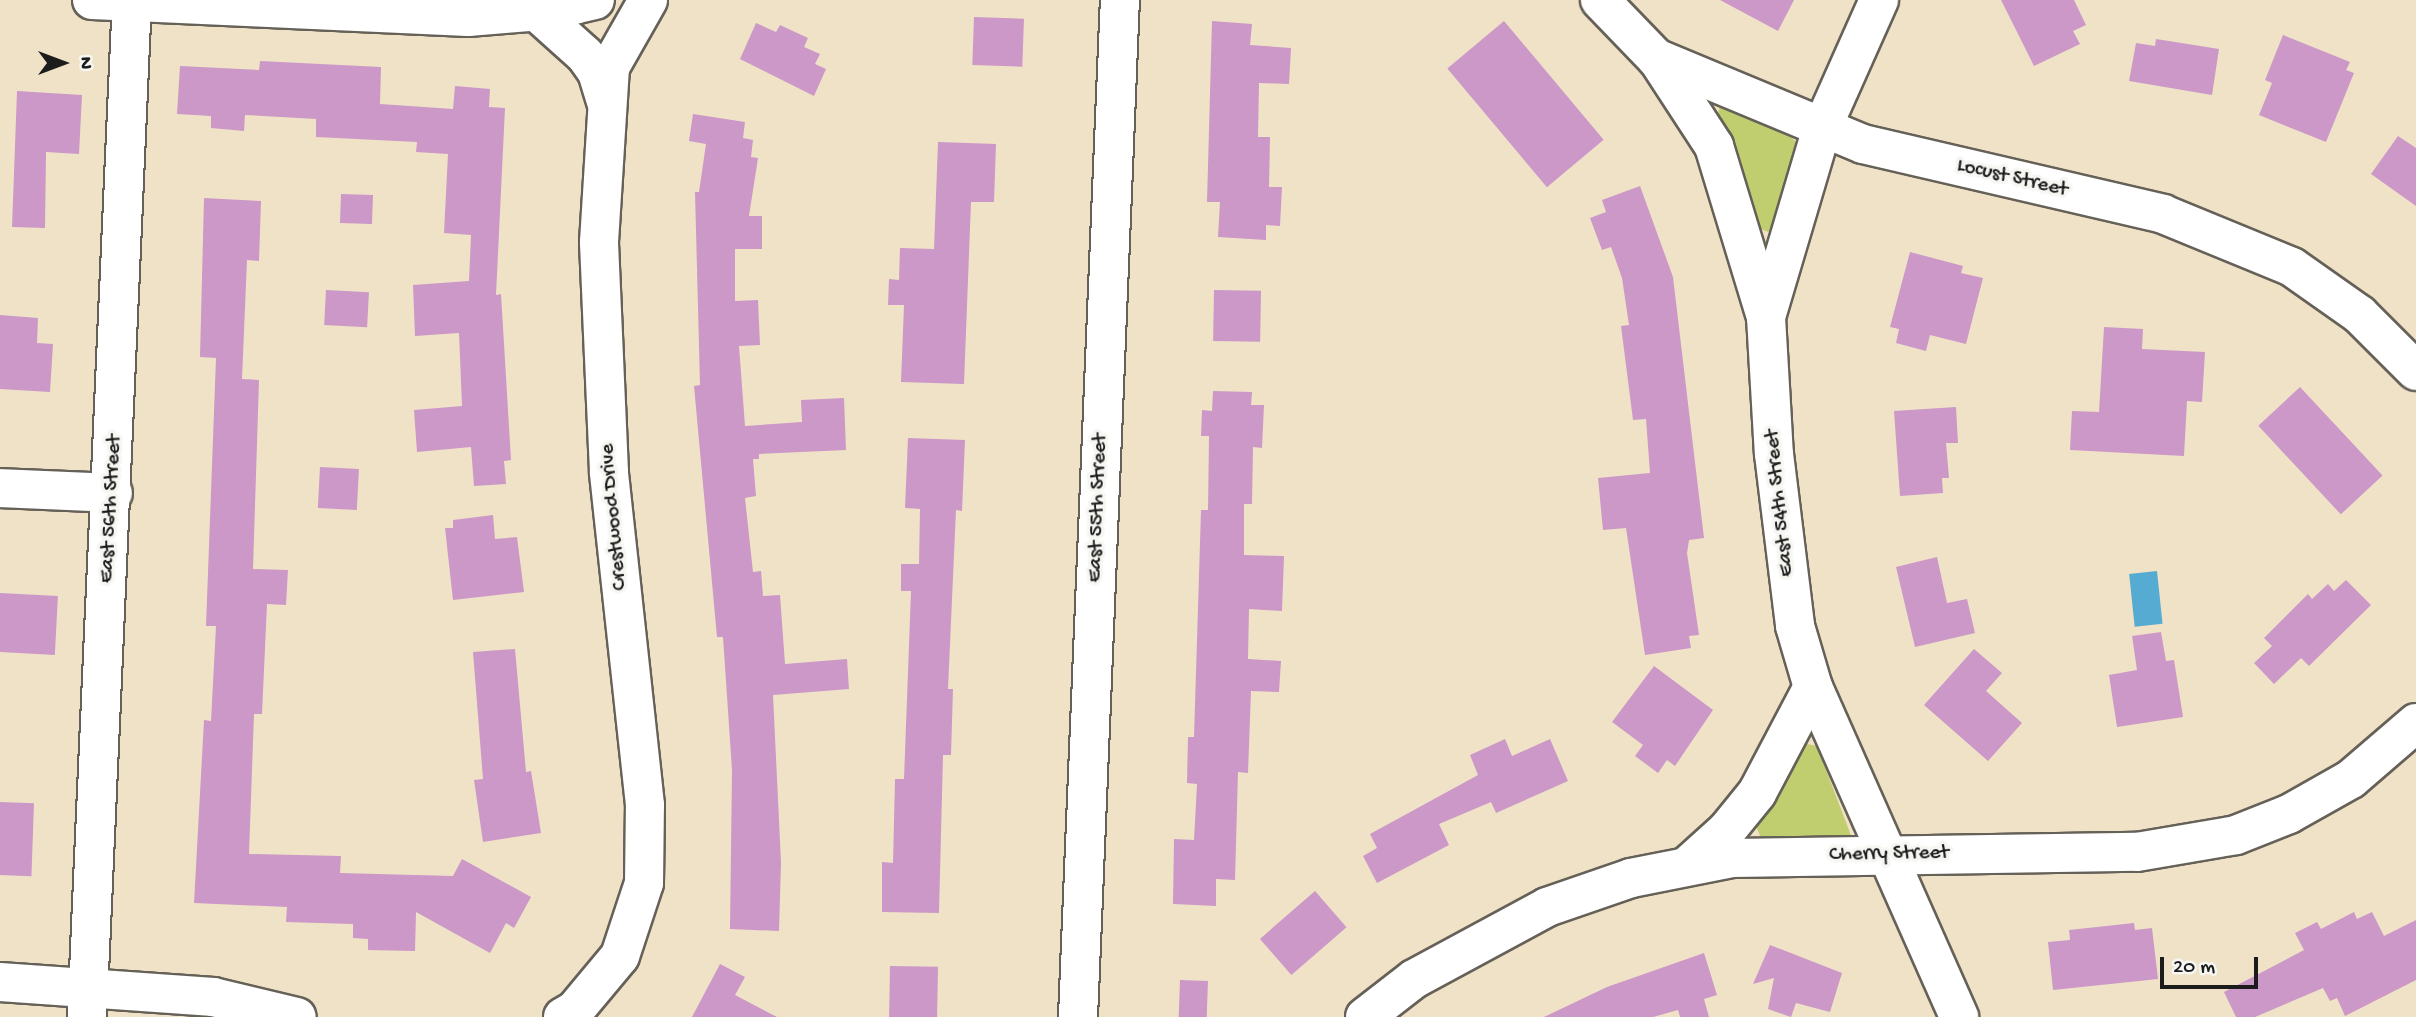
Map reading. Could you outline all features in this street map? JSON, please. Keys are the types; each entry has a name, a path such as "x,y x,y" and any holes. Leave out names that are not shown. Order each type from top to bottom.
{"street":[{"path":"92,0 468,17 537,12 595,0"},
{"name":"Crestwood Drive","path":"563,1017 575,1010 620,956 644,883 645,805 609,472 599,242 610,67 648,0"},
{"name":"East 55th Street","path":"1078,1017 1120,0"},
{"name":"Locust Street","path":"1600,0 1657,58 1863,144 2163,214 2292,267 2360,315 2416,371"},
{"name":"East 54th Street","path":"1766,317 1822,128 1879,0"},
{"name":"East 56th Street","path":"88,1002 113,494 132,1"},
{"path":"537,12 585,55 597,72 606,102"},
{"name":"East 54th Street","path":"1657,58 1692,105 1714,146 1766,317 1782,538 1795,626 1813,687 1959,1017"},
{"path":"0,488 113,494"},
{"path":"1687,866 1727,830 1757,793 1813,687"},
{"name":"Cherry Street","path":"1365,1017 1414,979 1547,907 1631,878 1733,858 2137,852 2236,835 2289,814 2351,779 2416,723"},
{"path":"0,982 88,1002 213,997 297,1017"}],"green space":[{"path":"1720,106 1784,131 1795,141 1796,154 1775,227 1768,232 1759,228 1716,121"},
{"path":"1807,744 1817,746 1852,838 1761,838 1756,826"}],"water":[{"path":"2157,571 2163,624 2135,627 2129,574"}],"building":[{"path":"1720,0 1794,0 1778,31"},
{"path":"2001,0 2074,0 2086,25 2073,31 2080,44 2034,66"},
{"path":"974,17 1024,19 1022,67 972,65"},
{"path":"1212,21 1252,24 1250,45 1291,48 1289,84 1259,83 1258,137 1270,137 1269,187 1282,187 1280,226 1266,225 1266,240 1218,237 1220,202 1207,202"},
{"path":"1504,21 1604,140 1547,187 1447,69"},
{"path":"756,23 776,32 780,25 808,38 804,47 820,54 815,64 826,69 814,96 740,59"},
{"path":"2283,35 2350,62 2346,70 2354,73 2326,142 2259,115 2272,83 2265,80"},
{"path":"2156,39 2219,49 2212,95 2129,81 2136,43 2155,46"},
{"path":"260,61 381,67 380,104 453,109 455,86 490,89 489,107 505,108 496,295 501,294 511,460 504,461 506,484 474,486 471,447 417,452 414,410 462,406 459,333 415,336 413,285 469,281 471,235 444,233 448,154 416,152 417,142 316,137 316,119 245,115 244,131 211,128 211,116 177,114 180,66 259,70"},
{"path":"17,91 82,95 79,154 46,152 45,228 12,227"},
{"path":"693,114 745,122 743,138 753,140 751,157 758,158 749,216 762,216 762,249 735,249 735,301 758,300 760,345 739,346 745,426 802,422 801,400 844,398 846,450 759,454 759,459 753,459 756,496 745,498 753,572 761,571 763,596 780,595 785,664 847,659 849,689 773,695 781,862 779,931 730,929 732,770 723,637 717,637 694,386 700,385 695,192 699,192 706,144 689,141"},
{"path":"2398,136 2416,148 2416,206 2371,174"},
{"path":"938,142 996,144 994,202 971,202 964,384 901,382 904,305 888,305 889,279 899,280 900,248 934,249"},
{"path":"1640,186 1673,277 1704,538 1689,540 1687,553 1699,635 1689,636 1691,648 1645,655 1626,528 1603,530 1598,478 1650,473 1646,419 1633,420 1621,326 1629,325 1622,278 1611,247 1602,250 1590,218 1606,212 1602,200"},
{"path":"341,194 373,195 372,224 340,223"},
{"path":"204,198 261,201 259,261 247,260 242,379 259,380 253,569 288,570 286,605 267,604 262,714 254,714 249,854 341,856 340,873 453,876 462,859 531,897 514,928 506,923 490,953 416,912 415,951 368,950 368,939 353,938 353,924 286,922 287,907 194,903 204,720 211,721 216,626 206,626 216,358 200,357"},
{"path":"1910,252 1963,266 1961,273 1983,278 1966,344 1930,335 1926,351 1896,343 1899,329 1890,327"},
{"path":"326,290 369,292 367,327 324,325"},
{"path":"1214,290 1261,291 1260,342 1213,341"},
{"path":"0,315 38,318 37,343 53,344 50,392 0,389"},
{"path":"2104,327 2143,329 2142,349 2205,352 2202,402 2187,401 2184,456 2070,450 2072,411 2099,412"},
{"path":"2300,387 2383,475 2341,514 2258,426"},
{"path":"1213,391 1252,392 1251,405 1264,405 1262,448 1253,447 1252,504 1244,504 1244,555 1284,556 1282,611 1249,609 1248,659 1281,661 1279,692 1251,691 1248,773 1238,772 1235,880 1216,879 1216,906 1173,904 1174,839 1194,840 1197,784 1187,783 1188,737 1194,737 1201,510 1208,510 1209,436 1201,436 1202,410 1212,411"},
{"path":"1956,407 1958,443 1946,443 1949,478 1942,478 1943,493 1900,496 1894,411"},
{"path":"908,438 965,440 962,511 956,510 948,689 953,689 951,755 943,755 939,913 882,912 882,862 893,863 895,779 904,779 911,591 901,591 901,564 919,564 920,509 905,508"},
{"path":"320,467 359,469 357,510 318,508"},
{"path":"493,515 495,539 517,537 524,592 453,600 445,528 453,528 453,520"},
{"path":"1937,557 1947,603 1967,599 1975,633 1915,647 1896,567"},
{"path":"2346,580 2371,605 2309,666 2301,658 2274,684 2254,663 2272,646 2264,638 2308,594 2312,599 2328,584 2334,591"},
{"path":"0,593 58,596 55,655 0,652"},
{"path":"2161,632 2166,661 2174,660 2183,717 2117,727 2109,675 2137,670 2132,636"},
{"path":"515,649 526,772 531,771 541,833 483,842 474,780 483,779 473,652"},
{"path":"1974,649 2002,673 1986,691 2022,723 1988,761 1924,705"},
{"path":"1654,666 1713,710 1675,766 1667,760 1658,773 1635,756 1643,745 1612,722"},
{"path":"1505,739 1512,756 1550,739 1568,781 1496,813 1491,802 1439,824 1449,845 1377,883 1363,856 1377,848 1370,834 1478,775 1470,755"},
{"path":"0,802 34,803 31,876 0,875"},
{"path":"1315,891 1346,927 1291,975 1260,939"},
{"path":"2354,912 2357,919 2372,912 2384,936 2416,920 2416,980 2345,1016 2337,998 2330,1001 2323,988 2255,1017 2236,1017 2224,992 2304,950 2295,933 2317,922 2321,929"},
{"path":"2134,923 2135,930 2152,928 2158,979 2053,990 2048,942 2070,940 2069,930"},
{"path":"1770,945 1842,973 1830,1012 1796,1003 1791,1017 1768,1009 1774,978 1753,984"},
{"path":"1704,953 1717,995 1704,999 1709,1017 1680,1017 1678,1010 1653,1017 1544,1017 1607,987"},
{"path":"720,964 745,977 735,995 777,1017 692,1017"},
{"path":"890,966 938,967 937,1017 889,1017"},
{"path":"1180,980 1208,981 1207,1017 1179,1017"}]}
